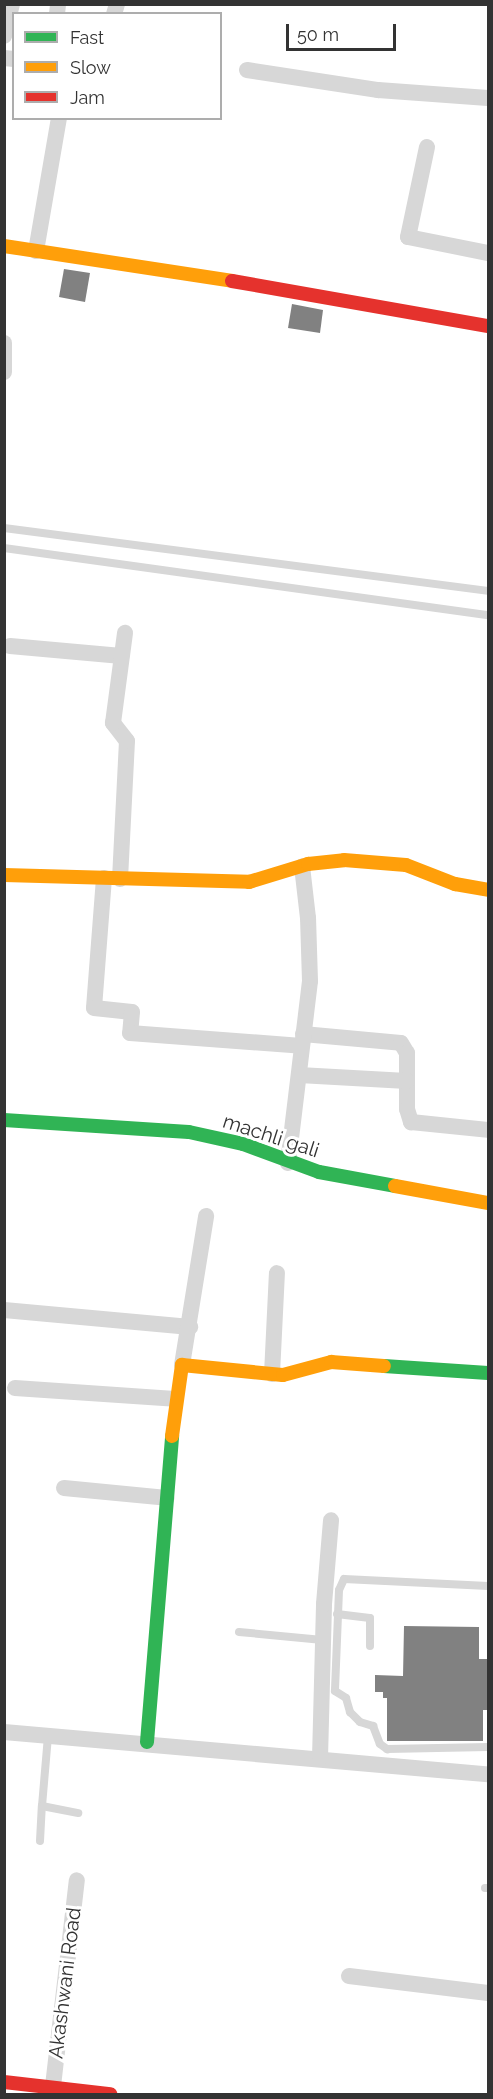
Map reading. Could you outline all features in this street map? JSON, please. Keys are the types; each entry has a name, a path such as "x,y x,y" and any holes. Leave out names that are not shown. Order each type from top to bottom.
{"street":[{"path":"4,36 12,4"},
{"path":"247,70 378,90 489,98"},
{"path":"36,251 59,120"},
{"path":"427,147 408,237 489,253"},
{"path":"4,246 308,293 489,326"},
{"path":"4,343 4,372"},
{"path":"125,633 113,723 127,741 112,878 94,1008 132,1012 130,1033 401,1043 407,1053 409,1117 415,1124 489,1130"},
{"path":"10,646 122,656"},
{"path":"4,875 249,882 302,866 344,860 384,862 489,890"},
{"path":"288,1163 310,962 302,866"},
{"path":"299,1075 407,1082"},
{"name":"machli gali","path":"4,1120 147,1127 189,1132 243,1144 288,1163 489,1203"},
{"path":"147,1742 175,1399 190,1327 206,1216"},
{"path":"272,1374 277,1273"},
{"path":"4,1310 190,1327"},
{"path":"182,1365 290,1374 331,1362 489,1373"},
{"path":"15,1388 175,1399"},
{"path":"64,1488 167,1498"},
{"path":"320,1758 323,1640 331,1520"},
{"path":"4,1732 147,1742 489,1774"},
{"name":"Akashwani Road","path":"52,2086 77,1880"},
{"path":"349,1976 489,1993"},
{"path":"4,2082 110,2094"}],"lane":[{"path":"4,528 489,591"},
{"path":"4,549 489,615"},
{"path":"489,1586 347,1578 340,1585 335,1691 346,1698 350,1712 360,1722 373,1726 380,1744 387,1749 489,1747"},
{"path":"337,1614 370,1618 370,1646"},
{"path":"239,1632 323,1640"},
{"path":"40,1841 48,1736"},
{"path":"42,1806 78,1813"}],"building":[{"path":"64,269 90,273 85,302 59,297"},
{"path":"292,304 323,310 320,333 288,328"},
{"path":"404,1626 479,1627 479,1659 489,1659 489,1710 483,1710 483,1741 387,1741 387,1698 383,1698 383,1692 375,1692 375,1675 403,1676"}],"traffic: fast":[{"path":"4,1120 189,1132 243,1144 319,1172 395,1186"},
{"path":"384,1366 488,1373"},
{"path":"147,1742 172,1436"}],"traffic: slow":[{"path":"4,246 232,281"},
{"path":"4,875 249,882 308,864 344,860 406,865 455,884 488,890"},
{"path":"395,1186 488,1203"},
{"path":"172,1436 182,1365 283,1375 331,1362 384,1366"}],"traffic: jam":[{"path":"232,281 488,326"},
{"path":"4,2082 110,2094"}]}
